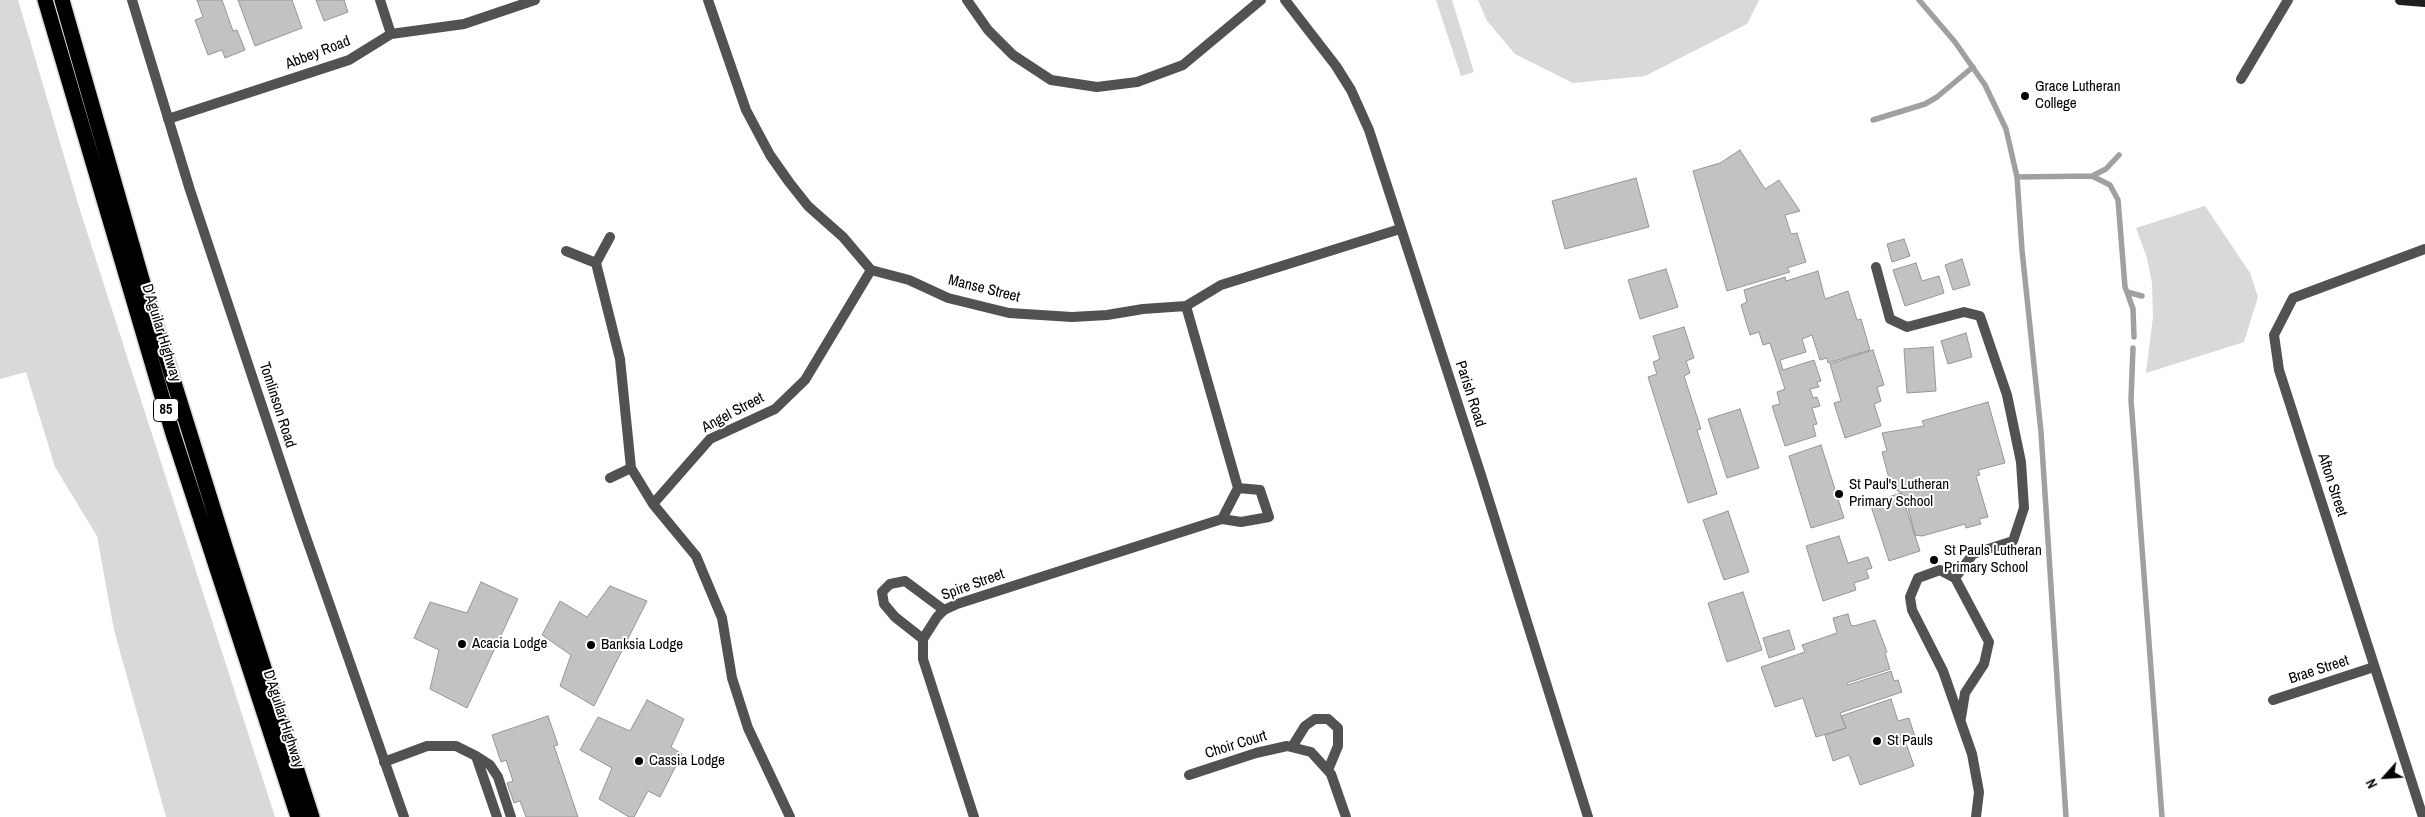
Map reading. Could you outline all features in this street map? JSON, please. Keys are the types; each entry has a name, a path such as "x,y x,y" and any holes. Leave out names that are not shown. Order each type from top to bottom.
{"highway":[{"name":"D'Aguilar Highway","path":"45,0 173,434 298,817"},
{"name":"D'Aguilar Highway","path":"62,0 146,292 312,817"}],"street":[{"name":"Tomlinson Road","path":"132,0 168,118 300,520 404,817"},
{"path":"380,0 391,34"},
{"name":"Abbey Road","path":"168,118 349,60 391,34 464,24 535,0"},
{"path":"708,0 746,110 770,155 808,206 843,237 871,270"},
{"path":"967,0 988,30 1013,55 1052,80 1096,87 1137,82 1183,65 1261,0"},
{"name":"Parish Road","path":"1285,0 1320,42 1351,90 1369,130 1478,466 1588,817"},
{"path":"2242,79 2288,0"},
{"path":"2400,0 2425,2"},
{"name":"Manse Street","path":"871,270 909,280 948,298 1009,313 1072,318 1108,315 1143,308 1186,306 1221,285 1400,229"},
{"path":"610,237 596,263 620,359 631,468 653,504 696,556 722,618 732,678 748,728 790,817"},
{"name":"Afton Street","path":"2423,817 2279,370 2274,335 2293,298 2425,249"},
{"path":"566,251 596,263"},
{"path":"1876,267 1890,319 1907,327 1964,312 1980,316 2008,395 2021,462 2024,508 2013,541 1973,554 1955,578"},
{"name":"Angel Street","path":"653,504 710,440 775,409 805,380 871,270"},
{"path":"1186,306 1238,488 1222,519"},
{"path":"610,478 631,468"},
{"name":"Spire Street","path":"923,639 933,622 944,610 1222,519 1240,522 1269,517 1260,490 1238,488"},
{"path":"1961,718 1965,693 1984,664 1988,642 1955,578 1940,570 1918,578 1910,597 1912,610 1943,671 1972,754 1979,792 1976,817"},
{"path":"944,610 905,581 890,584 882,592 884,604 895,617 923,639 923,659 974,817"},
{"name":"Brae Street","path":"2273,700 2374,667"},
{"path":"1328,770 1338,746 1338,728 1328,719 1315,719 1306,726 1292,747 1311,752 1328,770 1346,817"},
{"path":"384,762 427,746 456,746 490,765 498,777 512,817"},
{"name":"Choir Court","path":"1189,775 1256,753 1292,747"},
{"path":"476,756 497,817"}],"shaded area":[{"path":"0,0 18,0 79,207 275,817 166,817 114,630 97,536 55,467 26,372 0,379"},
{"path":"1436,0 1452,0 1474,72 1461,76"},
{"path":"1478,0 1759,0 1747,24 1645,76 1573,83 1515,54 1487,21"},
{"path":"2205,206 2250,273 2258,297 2244,342 2146,373 2153,317 2152,283 2147,258 2136,228"}],"building":[{"path":"197,0 222,0 233,31 237,30 245,50 225,58 222,50 208,55 195,20 203,17"},
{"path":"238,0 292,0 302,28 255,46"},
{"path":"316,0 344,0 348,12 324,21"},
{"path":"1740,150 1765,189 1779,180 1800,211 1785,215 1791,234 1797,233 1806,262 1787,268 1790,272 1727,291 1693,171 1720,163"},
{"path":"1636,178 1649,227 1565,249 1552,201"},
{"path":"1904,239 1910,256 1892,262 1887,244"},
{"path":"1962,259 1970,285 1953,290 1945,265"},
{"path":"1916,263 1922,281 1939,276 1944,293 1905,306 1893,270"},
{"path":"1666,269 1678,307 1640,319 1628,280"},
{"path":"1818,271 1825,299 1848,291 1857,320 1861,319 1870,350 1828,363 1827,358 1820,360 1812,335 1802,339 1806,352 1780,360 1783,370 1814,360 1821,381 1817,382 1819,387 1810,389 1813,398 1817,397 1820,406 1812,408 1817,424 1813,425 1816,436 1785,446 1772,406 1780,404 1777,392 1785,389 1770,343 1763,345 1759,332 1750,335 1741,305 1747,302 1744,290 1785,277 1786,281"},
{"path":"1684,327 1694,358 1686,361 1690,373 1684,376 1701,429 1697,430 1717,494 1688,503 1648,377 1657,374 1653,362 1660,359 1653,336"},
{"path":"1966,333 1972,357 1948,364 1941,341"},
{"path":"1933,347 1936,391 1907,393 1904,349"},
{"path":"1873,350 1884,385 1877,387 1881,401 1874,404 1881,426 1845,438 1834,403 1841,401 1830,364"},
{"path":"1988,402 2005,463 1978,470 1980,475 1976,476 1988,517 1979,519 1981,524 1966,528 1965,524 1922,536 1915,535 1905,496 1891,486 1882,452 1887,451 1882,433 1924,426 1922,421"},
{"path":"1740,409 1759,468 1727,478 1708,419"},
{"path":"1821,445 1844,518 1811,528 1789,456"},
{"path":"1901,493 1920,551 1889,561 1870,503"},
{"path":"1728,511 1749,572 1724,580 1703,520"},
{"path":"1839,536 1848,563 1868,557 1872,568 1866,570 1869,578 1854,583 1856,590 1823,601 1806,546"},
{"name":"Acacia Lodge","path":"481,582 518,599 467,708 430,689 439,650 414,638 430,602 467,613"},
{"name":"Banksia Lodge","path":"610,586 647,601 594,706 560,686 571,655 542,635 560,601 587,617"},
{"path":"1743,592 1762,650 1727,662 1708,603"},
{"path":"1848,614 1851,625 1854,626 1875,620 1887,652 1885,653 1890,669 1847,683 1848,685 1891,671 1894,681 1898,680 1902,692 1840,713 1846,728 1816,737 1803,698 1775,707 1761,667 1805,652 1802,645 1837,633 1833,618"},
{"path":"1789,630 1795,649 1769,658 1763,638"},
{"path":"1891,699 1898,721 1909,718 1916,740 1906,743 1914,766 1860,785 1849,755 1833,761 1825,735 1846,728 1841,716"},
{"name":"Cassia Lodge","path":"647,700 684,719 671,747 682,754 660,797 648,791 634,817 629,817 599,799 612,768 580,750 598,717 630,731"},
{"path":"548,716 558,745 554,746 578,817 526,817 520,801 514,803 507,783 513,781 506,760 501,762 492,735"}],"waterway":[{"path":"1919,0 1955,42 1985,85 2006,129 2017,177 2022,250 2041,432 2066,817"},
{"path":"1873,120 1925,104 1937,97 1973,67"},
{"path":"2092,176 2106,169 2119,155"},
{"path":"2017,177 2092,176 2110,185 2118,200 2125,287 2127,292 2142,296"},
{"path":"2127,292 2133,309 2134,337"},
{"path":"2133,348 2131,400 2162,817"}],"place":[{"name":"Grace Lutheran College","path":"2025,96"},
{"name":"St Paul's Lutheran Primary School","path":"1839,494"},
{"name":"St Pauls Lutheran Primary School","path":"1934,560"},
{"name":"Acacia Lodge","path":"462,644"},
{"name":"Banksia Lodge","path":"591,645"},
{"name":"St Pauls","path":"1877,741"},
{"name":"Cassia Lodge","path":"639,761"}]}
